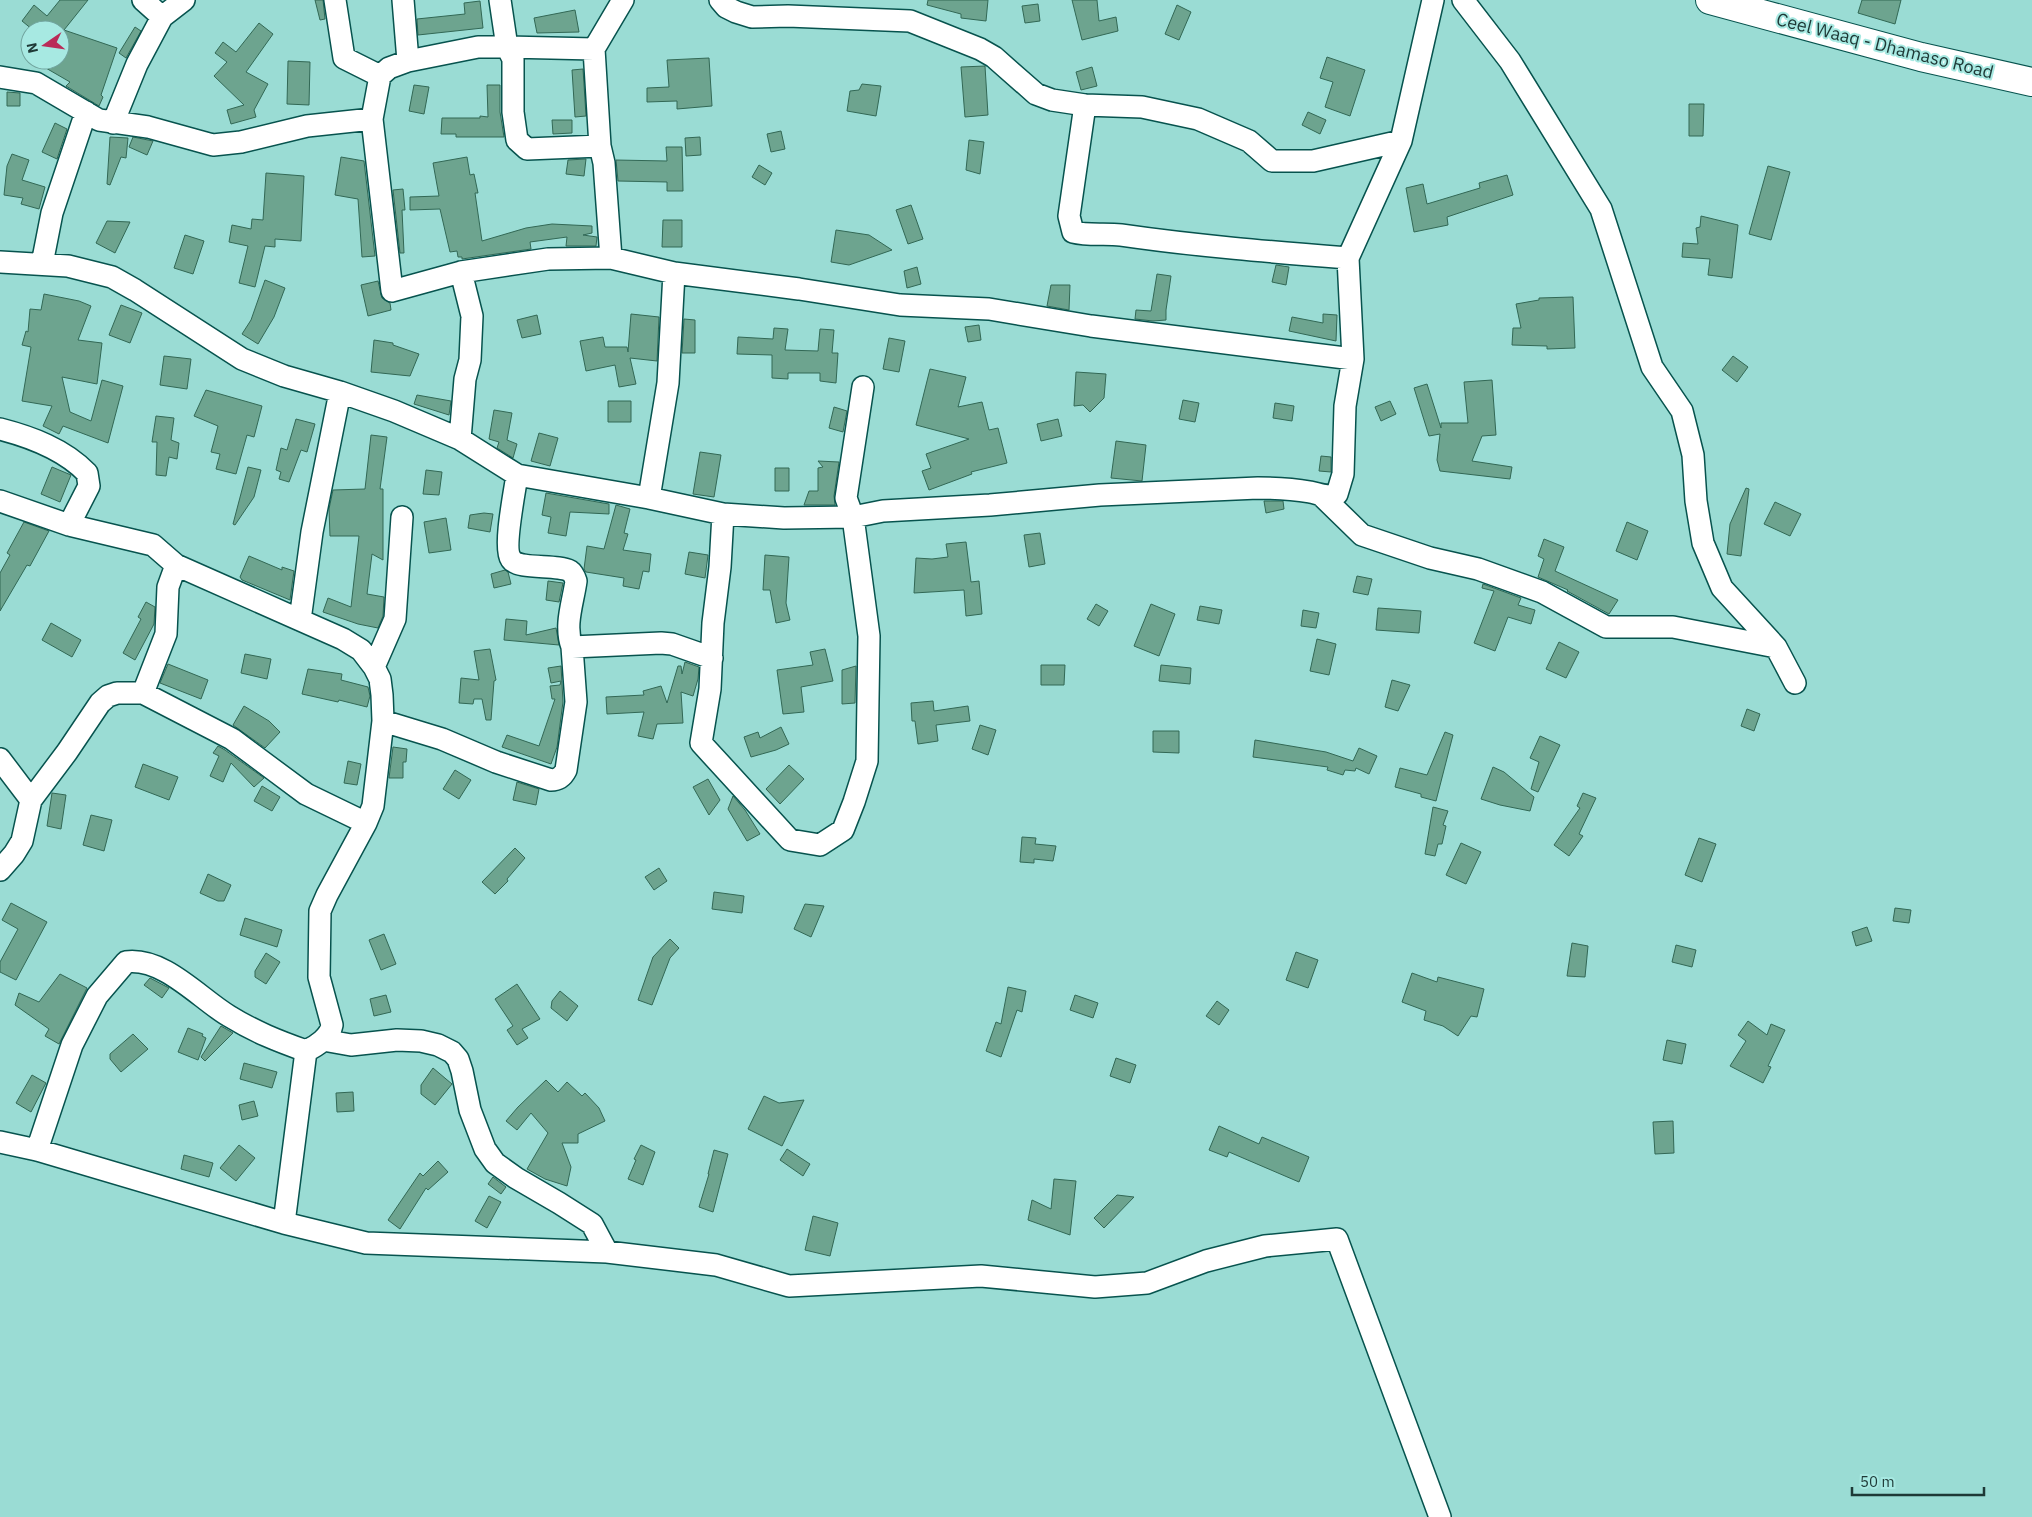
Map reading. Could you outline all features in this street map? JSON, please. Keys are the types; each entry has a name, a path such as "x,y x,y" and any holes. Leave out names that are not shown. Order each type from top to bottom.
{"main road":[{"name":"Ceel Waaq - Dhamaso Road","path":"1710,0 1858,41 2032,82"}],"street":[{"path":"143,0 162,18"},
{"path":"113,123 138,64 162,18 184,0"},
{"path":"335,0 344,58 380,76"},
{"path":"403,0 408,61"},
{"path":"500,0 507,46 512,60 513,112 517,140 527,149 600,146"},
{"path":"611,258 604,163 600,146 594,48 623,0"},
{"path":"720,0 726,7 752,17 788,16 910,22 980,48 994,57 1036,94 1052,100 1085,105 1142,107 1198,120 1249,141 1272,160 1313,160 1401,142"},
{"path":"0,262 68,266 112,277 242,359 284,376 340,392 394,411 460,439 518,475 649,498 723,514 784,518 853,518 883,510 990,505 1100,495 1258,488 1283,489 1322,496 1337,494 1343,474 1345,406 1353,359 1348,258 1401,142 1433,0"},
{"path":"1463,0 1510,61 1601,209 1652,367 1682,411 1693,455 1696,501 1703,543 1722,588 1776,647 1795,683"},
{"path":"594,48 478,47 408,61 389,68 380,76 372,119 392,291 462,272 548,259 611,258 674,273 799,289 900,305 990,309 1091,326 1353,359"},
{"path":"0,77 36,83 99,120 154,128 213,145 241,142 307,126 372,119"},
{"path":"1085,105 1069,216 1072,232 1084,235 1104,233 1196,246 1348,258"},
{"path":"42,264 52,213 86,112"},
{"path":"460,439 465,379 470,360 472,316 462,272"},
{"path":"649,498 668,383 674,273"},
{"path":"723,514 720,567 713,623 710,689 701,744 790,840 820,845 843,830 867,761 869,636 853,518 846,498 863,387"},
{"path":"300,620 312,532 340,392"},
{"path":"0,428 31,437 63,454 87,473 89,486 69,525"},
{"path":"383,721 442,739 496,762 551,780 564,775 576,702 572,647 568,636 568,627 576,581 573,574 569,571 517,564 510,558 508,546 518,475"},
{"path":"1322,496 1362,535 1430,558 1478,569 1542,592 1606,628 1673,627 1776,647"},
{"path":"0,501 69,525 153,545 176,565 343,638 362,650 380,679 383,721 373,806 366,823 326,895 320,911 319,977 332,1025 331,1030 314,1046 284,1222"},
{"path":"374,667 395,619 402,517"},
{"path":"143,693 166,634 168,586 176,565"},
{"path":"572,647 661,643 672,644 712,658"},
{"path":"0,870 22,841 31,800 67,752 100,703 108,696 117,694 143,693 232,739 306,794 366,823"},
{"path":"0,759 31,800"},
{"path":"37,1150 72,1045 97,996 126,962 136,961 174,975 209,1003 264,1036 314,1046 351,1045 397,1040 421,1041 438,1045 452,1052 458,1059 470,1110 485,1149 495,1163 516,1178 592,1224 607,1252"},
{"path":"0,1142 37,1150 284,1222 366,1243 607,1252 716,1265 789,1286 981,1276 1096,1287 1147,1283 1206,1261 1265,1246 1337,1239 1440,1517"}],"building":[{"path":"60,0 88,0 70,22 70,20 23,20 34,5 47,16"},
{"path":"315,0 323,0 325,19 320,20"},
{"path":"928,0 988,0 986,21 961,18 961,14 927,5"},
{"path":"1072,0 1097,0 1099,21 1116,17 1118,31 1082,40"},
{"path":"1862,0 1901,0 1895,24 1858,13"},
{"path":"480,1 483,28 418,35 417,19 465,14 464,3"},
{"path":"1038,4 1040,21 1025,23 1022,6"},
{"path":"1177,5 1191,12 1179,40 1165,34"},
{"path":"575,10 579,32 537,33 534,18"},
{"path":"259,23 273,34 246,72 268,84 254,110 256,117 231,124 227,110 244,105 214,76 227,62 215,53 223,42 236,52"},
{"path":"135,27 141,31 126,58 119,53"},
{"path":"70,32 117,48 99,106 66,86 70,82 49,70 70,70"},
{"path":"1327,57 1365,70 1350,116 1325,107 1333,82 1320,78"},
{"path":"709,58 712,106 677,109 677,101 647,102 647,88 669,87 667,60"},
{"path":"288,61 310,62 309,105 287,104"},
{"path":"985,66 988,115 965,117 961,67"},
{"path":"1092,67 1097,86 1081,90 1076,72"},
{"path":"583,69 586,116 575,117 572,70"},
{"path":"862,84 881,86 876,116 847,111 850,91 859,90"},
{"path":"414,85 429,87 424,114 409,111"},
{"path":"487,85 500,85 500,112 504,137 456,137 456,134 441,134 442,118 488,117"},
{"path":"7,92 20,93 20,106 7,106"},
{"path":"1689,104 1704,104 1703,136 1689,136"},
{"path":"1308,112 1326,120 1320,134 1302,125"},
{"path":"552,120 572,120 572,133 553,134"},
{"path":"55,123 67,129 57,159 42,152"},
{"path":"781,131 785,149 771,152 767,134"},
{"path":"110,137 128,138 126,158 121,157 110,185 107,184"},
{"path":"133,137 153,141 147,155 129,147"},
{"path":"700,137 701,155 686,156 685,138"},
{"path":"969,140 984,142 980,174 966,170"},
{"path":"666,147 682,147 683,191 667,191 667,182 618,181 616,160 667,161"},
{"path":"12,154 29,160 22,180 45,187 39,209 21,204 23,198 4,195 7,166"},
{"path":"341,157 364,161 375,256 362,257 358,199 335,195"},
{"path":"467,157 470,175 474,174 478,193 475,193 482,241 526,228 552,224 592,226 592,233 583,235 597,237 596,246 566,246 567,237 530,242 531,249 462,259 462,257 458,257 457,251 450,252 440,209 410,210 410,197 439,196 433,163"},
{"path":"586,159 584,176 566,174 568,160"},
{"path":"759,165 772,173 765,185 752,177"},
{"path":"1768,166 1790,172 1771,240 1749,234"},
{"path":"266,173 304,176 301,241 275,239 275,247 265,246 255,287 239,283 248,246 229,242 232,225 251,229 252,219 263,220"},
{"path":"1507,175 1513,195 1447,217 1448,225 1414,232 1406,188 1423,184 1427,204 1480,188 1479,183"},
{"path":"403,189 405,210 402,210 404,253 400,253 393,190"},
{"path":"911,205 923,239 908,244 896,210"},
{"path":"1701,216 1738,225 1732,278 1708,275 1710,259 1682,257 1683,243 1698,244 1696,228 1700,227"},
{"path":"663,220 682,220 682,247 662,247"},
{"path":"107,221 130,222 115,253 96,243"},
{"path":"836,230 869,235 892,250 849,265 831,262"},
{"path":"185,235 204,241 193,274 174,268"},
{"path":"1276,265 1289,267 1286,285 1272,282"},
{"path":"917,267 921,284 907,288 904,271"},
{"path":"1157,274 1171,276 1166,320 1135,319 1136,310 1151,311"},
{"path":"265,280 285,288 274,317 258,344 242,334 251,320"},
{"path":"378,281 382,298 390,303 391,310 368,316 361,285"},
{"path":"1051,285 1070,285 1069,310 1047,306"},
{"path":"44,294 79,301 91,306 78,340 102,343 97,384 62,377 70,412 91,421 102,380 123,386 108,443 63,426 59,434 43,426 52,406 22,401 31,347 22,345 26,331 28,332 30,309 41,310"},
{"path":"1573,297 1575,348 1547,349 1547,346 1512,345 1513,328 1521,328 1516,304 1539,300 1539,298"},
{"path":"121,305 142,313 130,343 109,335"},
{"path":"631,314 659,317 657,361 630,358 636,384 619,387 615,365 586,371 580,341 603,337 605,347 627,347 628,352"},
{"path":"1323,314 1337,315 1336,341 1289,331 1292,317 1323,323"},
{"path":"537,315 541,334 522,338 517,320"},
{"path":"684,319 695,320 695,353 682,353"},
{"path":"979,325 981,340 968,342 965,327"},
{"path":"774,328 788,329 785,350 818,351 820,329 834,330 832,353 838,353 836,383 820,381 820,373 788,373 788,379 772,378 772,355 737,354 738,337 773,339"},
{"path":"889,338 905,341 899,372 883,369"},
{"path":"374,340 393,343 393,345 419,354 410,376 371,372"},
{"path":"164,356 191,359 187,389 160,385"},
{"path":"1733,356 1748,367 1737,382 1722,370"},
{"path":"930,369 966,377 958,407 982,402 989,430 998,428 1007,463 971,472 972,474 929,490 922,471 931,468 926,454 969,439 916,425"},
{"path":"1076,372 1106,374 1104,398 1090,412 1083,405 1074,406"},
{"path":"1492,380 1496,435 1482,436 1472,461 1512,467 1510,479 1440,471 1437,460 1440,434 1429,436 1414,388 1427,384 1441,428 1441,423 1468,423 1464,382"},
{"path":"206,390 262,406 254,437 247,435 236,474 216,469 220,454 211,452 218,426 194,416"},
{"path":"417,395 451,401 449,415 414,404"},
{"path":"1183,400 1199,403 1195,422 1179,419"},
{"path":"608,401 631,401 631,422 608,422"},
{"path":"1390,401 1396,414 1381,421 1375,407"},
{"path":"1275,403 1294,406 1292,421 1273,418"},
{"path":"834,407 847,411 843,432 829,428"},
{"path":"494,410 512,413 507,440 517,444 513,458 497,448 499,442 489,439"},
{"path":"156,416 174,418 171,440 179,443 177,459 169,457 166,476 156,475 157,442 152,442"},
{"path":"296,419 315,424 307,452 301,450 289,482 279,479 281,472 276,470 281,448 287,450"},
{"path":"1058,419 1062,436 1041,441 1037,424"},
{"path":"539,433 558,438 550,466 531,461"},
{"path":"371,435 387,437 380,489 383,489 383,560 372,554 367,594 384,597 383,616 378,628 358,624 323,612 328,598 351,607 359,536 330,536 329,509 333,490 365,489"},
{"path":"1116,441 1146,445 1142,481 1111,478"},
{"path":"700,452 721,455 714,497 693,494"},
{"path":"1321,456 1331,457 1331,472 1319,471"},
{"path":"818,461 839,462 834,496 835,505 804,505 809,491 818,491 818,468 823,467"},
{"path":"52,467 71,475 60,502 41,494"},
{"path":"248,467 261,470 254,497 235,525 233,524"},
{"path":"775,468 789,468 789,491 775,491"},
{"path":"426,470 442,472 439,495 423,494"},
{"path":"1746,488 1749,489 1741,556 1727,554 1730,524"},
{"path":"546,493 609,504 609,514 570,512 566,536 548,533 551,517 542,515"},
{"path":"1264,501 1283,501 1284,509 1266,513"},
{"path":"1775,502 1801,514 1790,536 1764,524"},
{"path":"616,505 630,509 624,533 628,534 623,550 651,554 649,572 643,571 639,589 623,586 624,578 586,572 584,569 587,546 604,549"},
{"path":"493,514 490,532 468,528 470,515"},
{"path":"446,518 451,550 429,553 424,522"},
{"path":"24,522 49,531 30,566 27,565 0,611 0,573 10,555 7,553"},
{"path":"1627,522 1648,531 1637,560 1616,551"},
{"path":"1040,533 1045,564 1029,567 1024,535"},
{"path":"1544,539 1564,547 1555,571 1618,600 1609,614 1568,590 1538,577 1544,559 1538,556"},
{"path":"966,542 971,582 979,581 982,614 966,616 964,590 914,593 916,558 948,557 946,544"},
{"path":"689,552 708,555 705,578 685,574"},
{"path":"765,555 789,557 786,603 790,620 776,623 770,590 763,590"},
{"path":"249,556 282,570 282,567 294,571 290,600 242,580 240,577"},
{"path":"505,570 508,572 511,584 494,588 491,574"},
{"path":"1357,576 1372,579 1368,595 1353,592"},
{"path":"548,581 563,583 559,602 546,600"},
{"path":"1483,584 1521,598 1518,605 1535,610 1531,624 1508,617 1495,651 1474,643 1494,591 1482,588"},
{"path":"146,602 155,607 154,624 135,660 123,653 141,619 138,617"},
{"path":"1096,604 1108,611 1099,626 1087,619"},
{"path":"1151,604 1175,614 1159,656 1134,646"},
{"path":"1200,606 1222,610 1219,624 1197,620"},
{"path":"1378,608 1421,611 1419,633 1376,630"},
{"path":"1303,610 1319,613 1316,628 1301,626"},
{"path":"506,619 527,621 526,635 556,628 559,645 504,640"},
{"path":"51,623 81,640 72,657 42,640"},
{"path":"1317,639 1336,644 1329,675 1310,671"},
{"path":"1559,642 1579,652 1566,678 1546,669"},
{"path":"490,649 496,680 494,681 491,720 486,720 482,699 474,699 473,704 459,703 461,678 479,680 474,651"},
{"path":"825,649 833,681 801,687 804,712 783,714 777,670 813,665 810,652"},
{"path":"245,654 271,659 267,679 241,673"},
{"path":"685,662 699,667 693,696 681,692 683,723 657,724 653,739 638,736 644,712 607,714 606,697 644,695 643,691 661,686 667,703 678,666 681,666 682,674"},
{"path":"168,664 208,680 201,699 160,683"},
{"path":"1041,665 1065,665 1064,685 1041,685"},
{"path":"1161,665 1191,668 1190,684 1159,681"},
{"path":"561,666 563,702 557,747 551,764 502,747 507,735 539,746 555,699 552,699 550,686 560,685 561,681 551,683 548,668"},
{"path":"856,666 855,703 842,704 842,670"},
{"path":"308,669 342,674 341,680 368,687 370,696 367,707 302,694"},
{"path":"1392,680 1410,685 1398,711 1385,707"},
{"path":"933,701 934,711 968,706 970,721 936,725 938,741 918,744 915,721 912,721 911,703"},
{"path":"244,706 269,721 280,732 265,748 233,725"},
{"path":"1747,709 1760,714 1754,731 1741,726"},
{"path":"980,725 996,730 988,755 972,749"},
{"path":"781,727 789,744 751,757 744,737 758,732 760,738"},
{"path":"1153,731 1179,731 1179,753 1153,752"},
{"path":"1445,732 1453,735 1436,801 1421,797 1421,794 1395,787 1400,768 1427,775"},
{"path":"1540,736 1560,745 1538,792 1531,789 1539,762 1530,758"},
{"path":"1255,740 1326,752 1353,761 1359,748 1377,756 1369,774 1356,768 1355,771 1345,770 1343,775 1327,770 1328,767 1253,757"},
{"path":"218,746 264,778 254,787 231,763 223,782 210,776 219,756 213,753"},
{"path":"393,747 407,749 406,762 403,762 403,778 389,778"},
{"path":"348,761 361,764 357,785 344,783"},
{"path":"143,764 178,777 169,800 135,787"},
{"path":"789,765 804,779 780,804 766,789"},
{"path":"1493,767 1504,772 1534,797 1530,811 1481,799"},
{"path":"455,770 471,780 459,799 443,789"},
{"path":"708,779 720,800 709,815 693,787"},
{"path":"517,782 539,789 536,805 513,800"},
{"path":"262,786 280,797 272,811 254,801"},
{"path":"52,793 66,795 61,829 47,826"},
{"path":"1583,793 1596,798 1579,834 1583,836 1569,856 1554,845 1580,808 1577,806"},
{"path":"733,796 745,810 760,834 747,841 728,809"},
{"path":"1433,807 1448,811 1443,825 1446,826 1442,844 1438,844 1435,856 1425,854"},
{"path":"91,815 112,820 104,851 83,845"},
{"path":"1022,837 1036,838 1035,844 1056,846 1053,861 1034,859 1034,863 1020,862"},
{"path":"1699,838 1716,844 1702,882 1685,875"},
{"path":"1461,843 1481,852 1466,884 1446,875"},
{"path":"515,848 525,858 507,879 508,881 495,894 482,882"},
{"path":"659,868 667,881 654,890 645,877"},
{"path":"208,874 231,885 224,901 218,901 200,893"},
{"path":"714,892 744,896 742,913 712,909"},
{"path":"11,903 47,922 16,980 0,972 0,962 18,929 2,920"},
{"path":"805,904 824,906 811,937 794,929"},
{"path":"1895,908 1911,910 1909,923 1893,921"},
{"path":"245,918 282,930 277,947 240,935"},
{"path":"1867,927 1872,941 1856,946 1852,932"},
{"path":"384,934 396,964 381,970 369,940"},
{"path":"670,939 679,948 670,958 652,1005 638,1000 653,957"},
{"path":"1572,943 1588,946 1585,977 1567,976"},
{"path":"1676,945 1696,950 1692,967 1672,962"},
{"path":"1296,952 1318,960 1308,988 1286,980"},
{"path":"266,953 280,962 266,984 255,977 255,971"},
{"path":"1412,973 1437,982 1438,977 1484,989 1477,1017 1471,1016 1458,1036 1443,1026 1424,1020 1426,1011 1402,1002"},
{"path":"60,974 87,988 59,1044 45,1036 49,1029 15,1005 19,993 39,1002"},
{"path":"150,978 169,988 162,998 144,985"},
{"path":"517,984 540,1019 522,1029 528,1038 517,1045 507,1030 513,1026 495,999"},
{"path":"1008,987 1026,991 1022,1012 1017,1010 1001,1057 986,1051 996,1022 1001,1024"},
{"path":"560,991 578,1006 567,1021 551,1008 552,1001"},
{"path":"386,995 391,1012 374,1016 370,999"},
{"path":"1075,995 1098,1003 1093,1018 1070,1010"},
{"path":"1217,1001 1229,1010 1219,1025 1206,1016"},
{"path":"1748,1021 1767,1035 1771,1024 1785,1030 1768,1066 1771,1067 1763,1083 1730,1066 1746,1041 1738,1035"},
{"path":"221,1026 233,1033 205,1061 201,1057"},
{"path":"188,1028 203,1034 202,1036 206,1038 198,1060 178,1052"},
{"path":"133,1034 148,1049 121,1072 110,1059 110,1054"},
{"path":"1667,1040 1686,1044 1682,1064 1663,1060"},
{"path":"1116,1058 1136,1065 1130,1083 1110,1076"},
{"path":"244,1063 277,1072 272,1088 240,1079"},
{"path":"433,1068 452,1084 435,1105 421,1094 421,1085"},
{"path":"32,1075 46,1083 31,1112 16,1103"},
{"path":"546,1080 558,1092 567,1082 582,1096 585,1093 599,1108 605,1121 578,1134 578,1143 562,1143 571,1167 567,1186 545,1179 527,1169 548,1133 531,1113 517,1130 506,1121"},
{"path":"353,1092 354,1111 337,1112 336,1093"},
{"path":"764,1096 779,1103 804,1100 782,1146 748,1129"},
{"path":"254,1101 258,1116 242,1120 239,1105"},
{"path":"1673,1121 1674,1153 1655,1154 1653,1122"},
{"path":"1219,1126 1259,1144 1262,1137 1309,1157 1299,1182 1229,1152 1227,1157 1209,1150"},
{"path":"239,1145 255,1158 236,1181 220,1168"},
{"path":"641,1145 655,1152 643,1185 628,1179 636,1160 634,1159"},
{"path":"787,1149 810,1164 803,1176 780,1160"},
{"path":"714,1150 728,1154 713,1212 699,1207"},
{"path":"184,1155 213,1163 209,1177 181,1169"},
{"path":"438,1161 448,1172 428,1190 426,1188 400,1229 388,1220 420,1173 423,1176"},
{"path":"493,1177 506,1187 501,1194 488,1184"},
{"path":"1054,1179 1076,1181 1070,1235 1028,1220 1032,1200 1051,1209"},
{"path":"1117,1195 1134,1197 1104,1228 1094,1218"},
{"path":"489,1196 501,1202 487,1228 475,1221"},
{"path":"813,1216 838,1223 830,1256 805,1250"}]}
